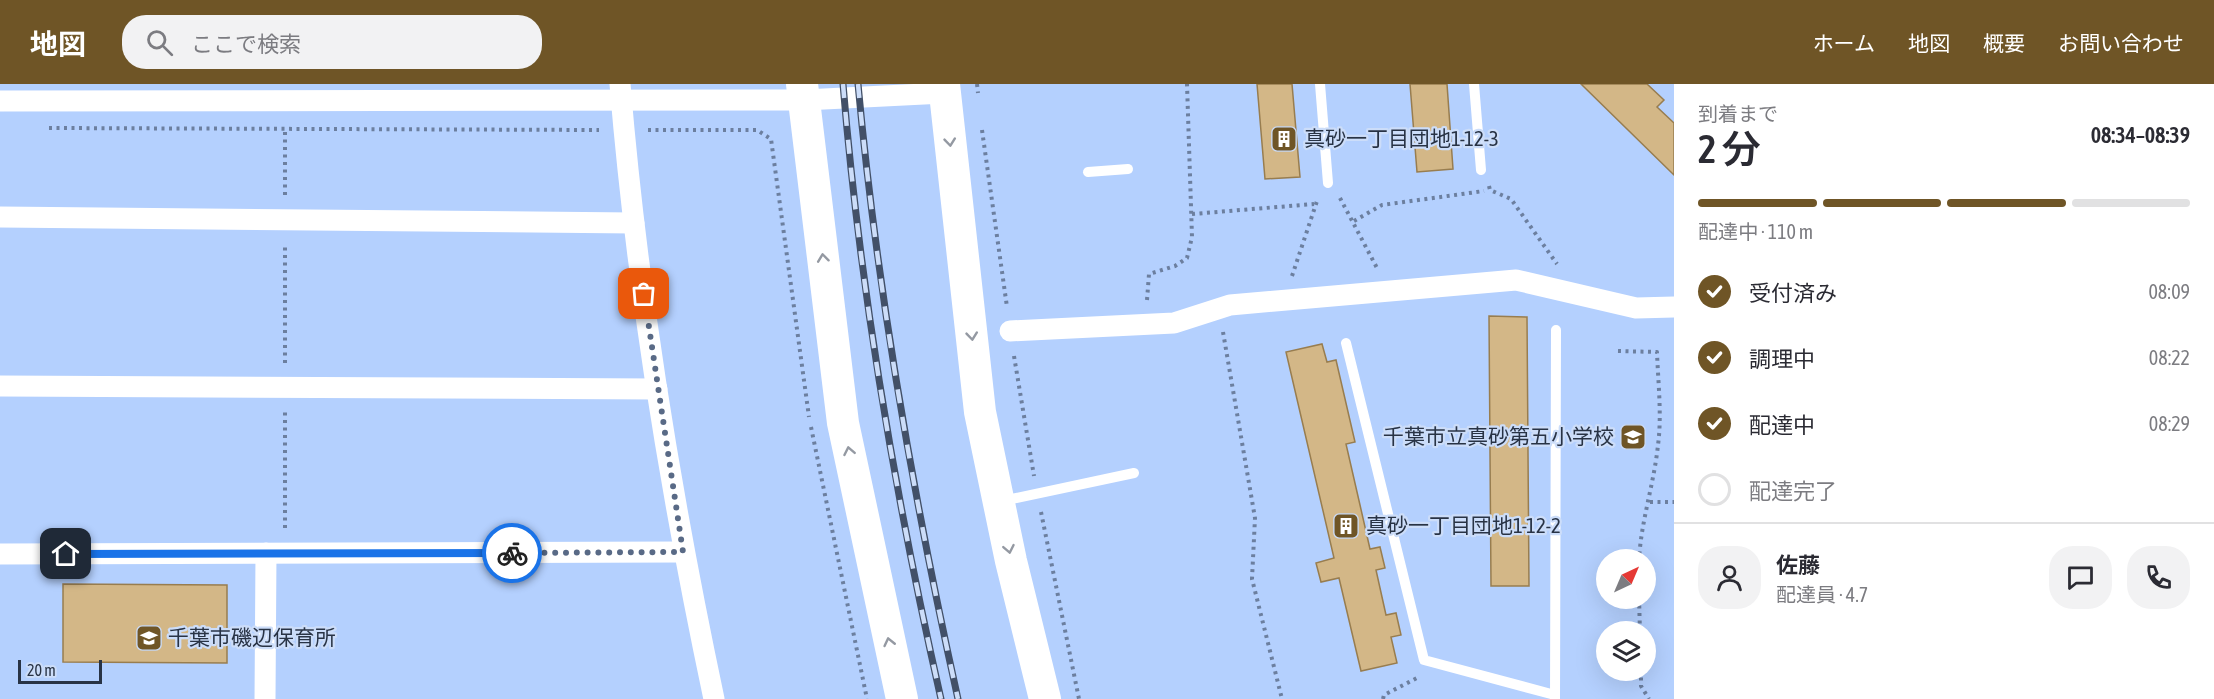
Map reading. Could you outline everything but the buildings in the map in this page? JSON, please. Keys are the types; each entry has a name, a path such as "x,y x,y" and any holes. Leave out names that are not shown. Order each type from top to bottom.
{"street":[{"path":"0,101 153,93 803,92 944,88 980,412 1045,699"},
{"path":"803,92 843,423 902,699"},
{"path":"621,93 634,223 657,389 683,552 714,699"},
{"path":"0,217 634,223"},
{"path":"1010,331 1174,323 1224,307 1516,280 1636,308 1674,307"},
{"path":"0,386 657,389"},
{"path":"0,554 683,552"},
{"path":"265,699 275,553"}],"lane":[{"path":"1320,84 1328,183"},
{"path":"1474,84 1480,170"},
{"path":"1088,172 1128,169"},
{"path":"1346,343 1424,660 1555,697 1556,330"},
{"path":"999,501 1134,473"}],"path":[{"path":"977,84 978,97"},
{"path":"1144,325 1149,274 1175,266 1187,258 1192,237 1187,84"},
{"path":"980,120 1010,331 1035,482"},
{"path":"48,128 609,130"},
{"path":"275,553 285,387 285,130"},
{"path":"638,130 757,130 771,139 812,432 867,699"},
{"path":"1480,170 1490,190"},
{"path":"1288,300 1289,285 1314,204 1328,183 1354,221 1382,279 1382,292"},
{"path":"1354,221 1382,205 1490,190 1511,199 1566,277 1562,291"},
{"path":"1192,214 1314,204"},
{"path":"1224,307 1222,328 1255,518 1252,579 1282,699"},
{"path":"1618,351 1657,352 1659,443 1650,502 1640,537 1639,549"},
{"path":"1650,502 1674,502"},
{"path":"1040,510 1079,699"},
{"path":"1383,699 1384,695 1418,677 1424,660"},
{"path":"1641,681 1641,686 1649,699"}],"railway":[{"path":"843,84 859,239 881,393 894,470 941,699"},
{"path":"858,84 875,239 898,393 926,546 958,699"}],"way so far":[{"path":"512,553 683,552 644,294"}],"place":[{"name":"真砂一丁目団地1-12-3","path":"1284,139"},
{"name":"千葉市立真砂第五小学校","path":"1633,437"},
{"name":"真砂一丁目団地1-12-2","path":"1346,526"},
{"name":"千葉市磯辺保育所","path":"149,638"}],"route":[{"path":"66,554 512,553"}]}
